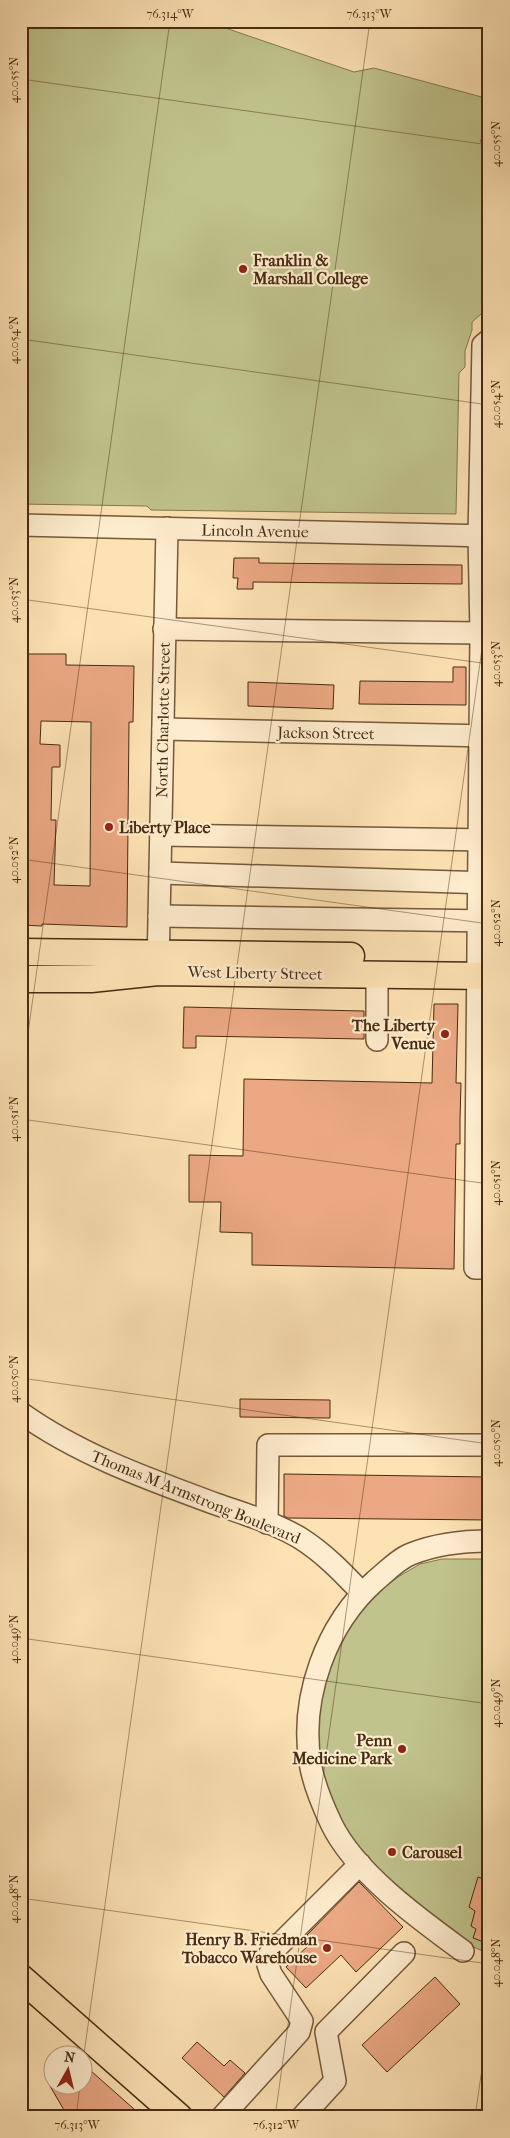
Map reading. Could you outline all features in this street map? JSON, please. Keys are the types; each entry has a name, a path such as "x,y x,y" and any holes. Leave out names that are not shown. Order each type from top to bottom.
{"main road":[{"name":"West Liberty Street","path":"21,952 158,962 377,974 482,967"},
{"name":"West Liberty Street","path":"21,979 91,979 158,962 482,967"},
{"path":"21,1978 179,2117"}],"street":[{"path":"482,1268 484,663 481,633 486,343"},
{"name":"Lincoln Avenue","path":"21,525 484,536"},
{"name":"North Charlotte Street","path":"158,962 167,528"},
{"path":"164,630 481,633"},
{"name":"Jackson Street","path":"163,729 484,736"},
{"path":"161,835 483,840"},
{"path":"160,874 483,883"},
{"path":"159,916 483,921"},
{"path":"377,974 377,1040"},
{"name":"Thomas M Armstrong Boulevard","path":"21,1412 68,1444 97,1458 267,1523 299,1538 327,1557 362,1593"},
{"path":"267,1523 268,1445 489,1445"},
{"path":"462,1951 398,1901 360,1864 332,1824 319,1794 310,1764 308,1736 310,1706 316,1675 327,1648 341,1622 362,1593 409,1555 439,1545 489,1541"},
{"path":"222,2117 299,2032 302,2021 270,1974 268,1966 269,1956 360,1864"},
{"path":"302,2117 335,2081 326,2032 404,1953"}],"green space":[{"name":"Franklin & Marshall College","path":"21,21 205,21 354,72 374,68 489,99 489,128 480,141 489,151 489,307 472,322 472,330 465,351 465,367 459,373 456,514 151,510 147,506 21,504"},
{"name":"Penn Medicine Park","path":"442,1559 489,1559 489,1954 467,1944 431,1920 364,1856 340,1826 315,1764 319,1691 350,1622 375,1595 398,1577 420,1564"}],"building":[{"path":"234,558 259,558 259,563 462,565 462,584 253,582 253,589 237,589 238,578 233,578"},
{"name":"Liberty Place","path":"25,654 66,654 66,665 134,666 133,722 129,722 127,927 21,925 21,665 25,665","holes":["41,721 91,722 90,886 54,885 56,820 51,820 52,767 60,767 60,745 40,744"]},
{"path":"453,667 466,667 466,705 359,704 360,681 453,682"},
{"path":"248,682 334,685 333,709 248,706"},
{"path":"434,1004 458,1004 456,1083 461,1083 460,1144 456,1144 454,1269 252,1265 252,1233 220,1232 221,1202 189,1202 189,1155 243,1156 244,1079 432,1083"},
{"path":"184,1007 364,1011 364,1039 196,1036 196,1048 183,1048"},
{"path":"240,1399 330,1400 330,1418 240,1417"},
{"path":"284,1474 489,1477 489,1520 288,1518 284,1516"},
{"path":"478,1877 489,1881 489,1944 473,1938 476,1929 471,1926 475,1911 469,1907"},
{"path":"359,1882 403,1927 356,1972 341,1955 306,1988 286,1967 313,1941 307,1935"},
{"path":"435,1977 460,2004 387,2072 362,2045"},
{"path":"197,2042 224,2066 230,2060 245,2073 224,2097 182,2058"},
{"path":"92,2072 143,2117 68,2117 56,2096 92,2096"}],"place":[{"name":"Franklin & Marshall College","path":"243,269"},
{"name":"Liberty Place","path":"109,827"},
{"name":"The Liberty Venue","path":"445,1034"},
{"name":"Penn Medicine Park","path":"402,1749"},
{"name":"Carousel","path":"392,1852"},
{"name":"Henry B. Friedman Tobacco Warehouse","path":"327,1948"}]}
